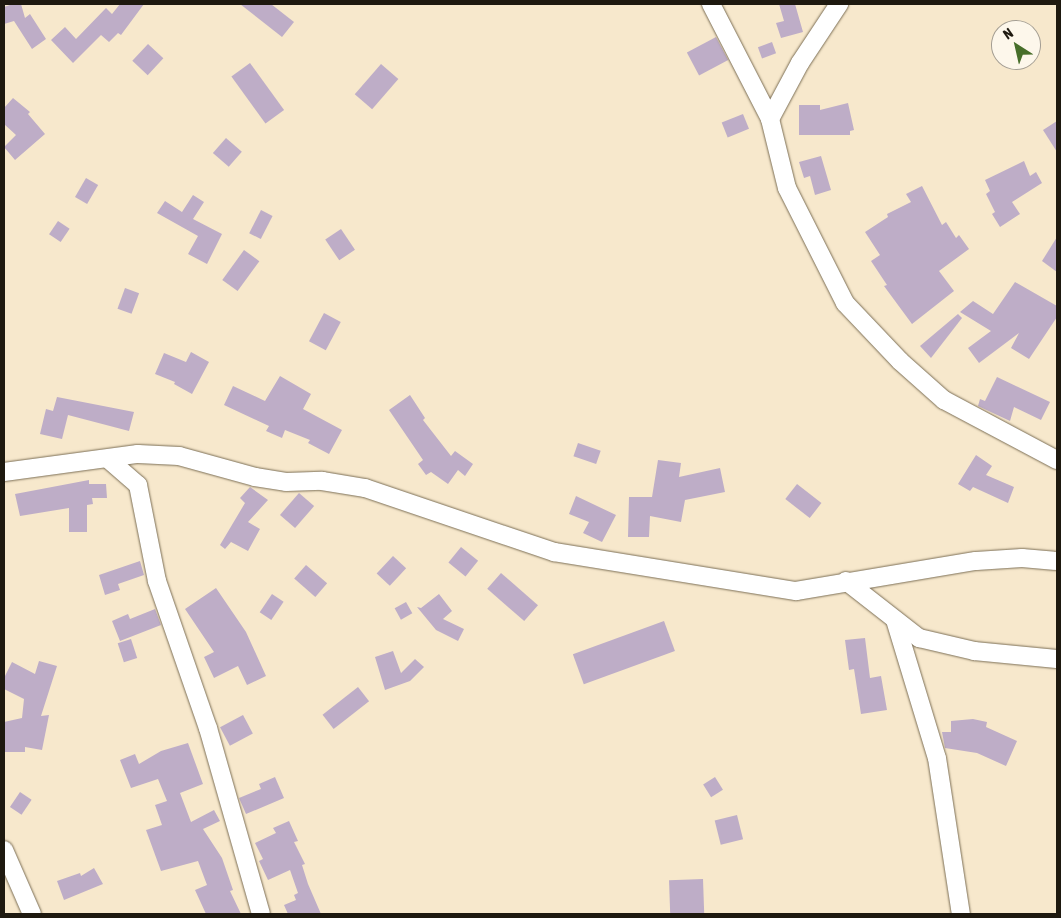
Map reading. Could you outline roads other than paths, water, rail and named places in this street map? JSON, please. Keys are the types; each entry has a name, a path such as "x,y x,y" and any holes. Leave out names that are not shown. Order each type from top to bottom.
{"street":[{"path":"711,4 770,119 787,188 845,303 900,361 944,400 1057,460"},
{"path":"770,119 839,4"},
{"path":"4,472 138,454 179,456 255,477 286,482 322,481 365,488 554,552 796,591 846,581 976,561 1022,558 1057,561"},
{"path":"108,458 138,485 157,580 208,728 260,914"},
{"path":"846,581 919,638 974,651 1057,659"},
{"path":"895,620 937,758 961,914"},
{"path":"4,850 32,914"}]}
